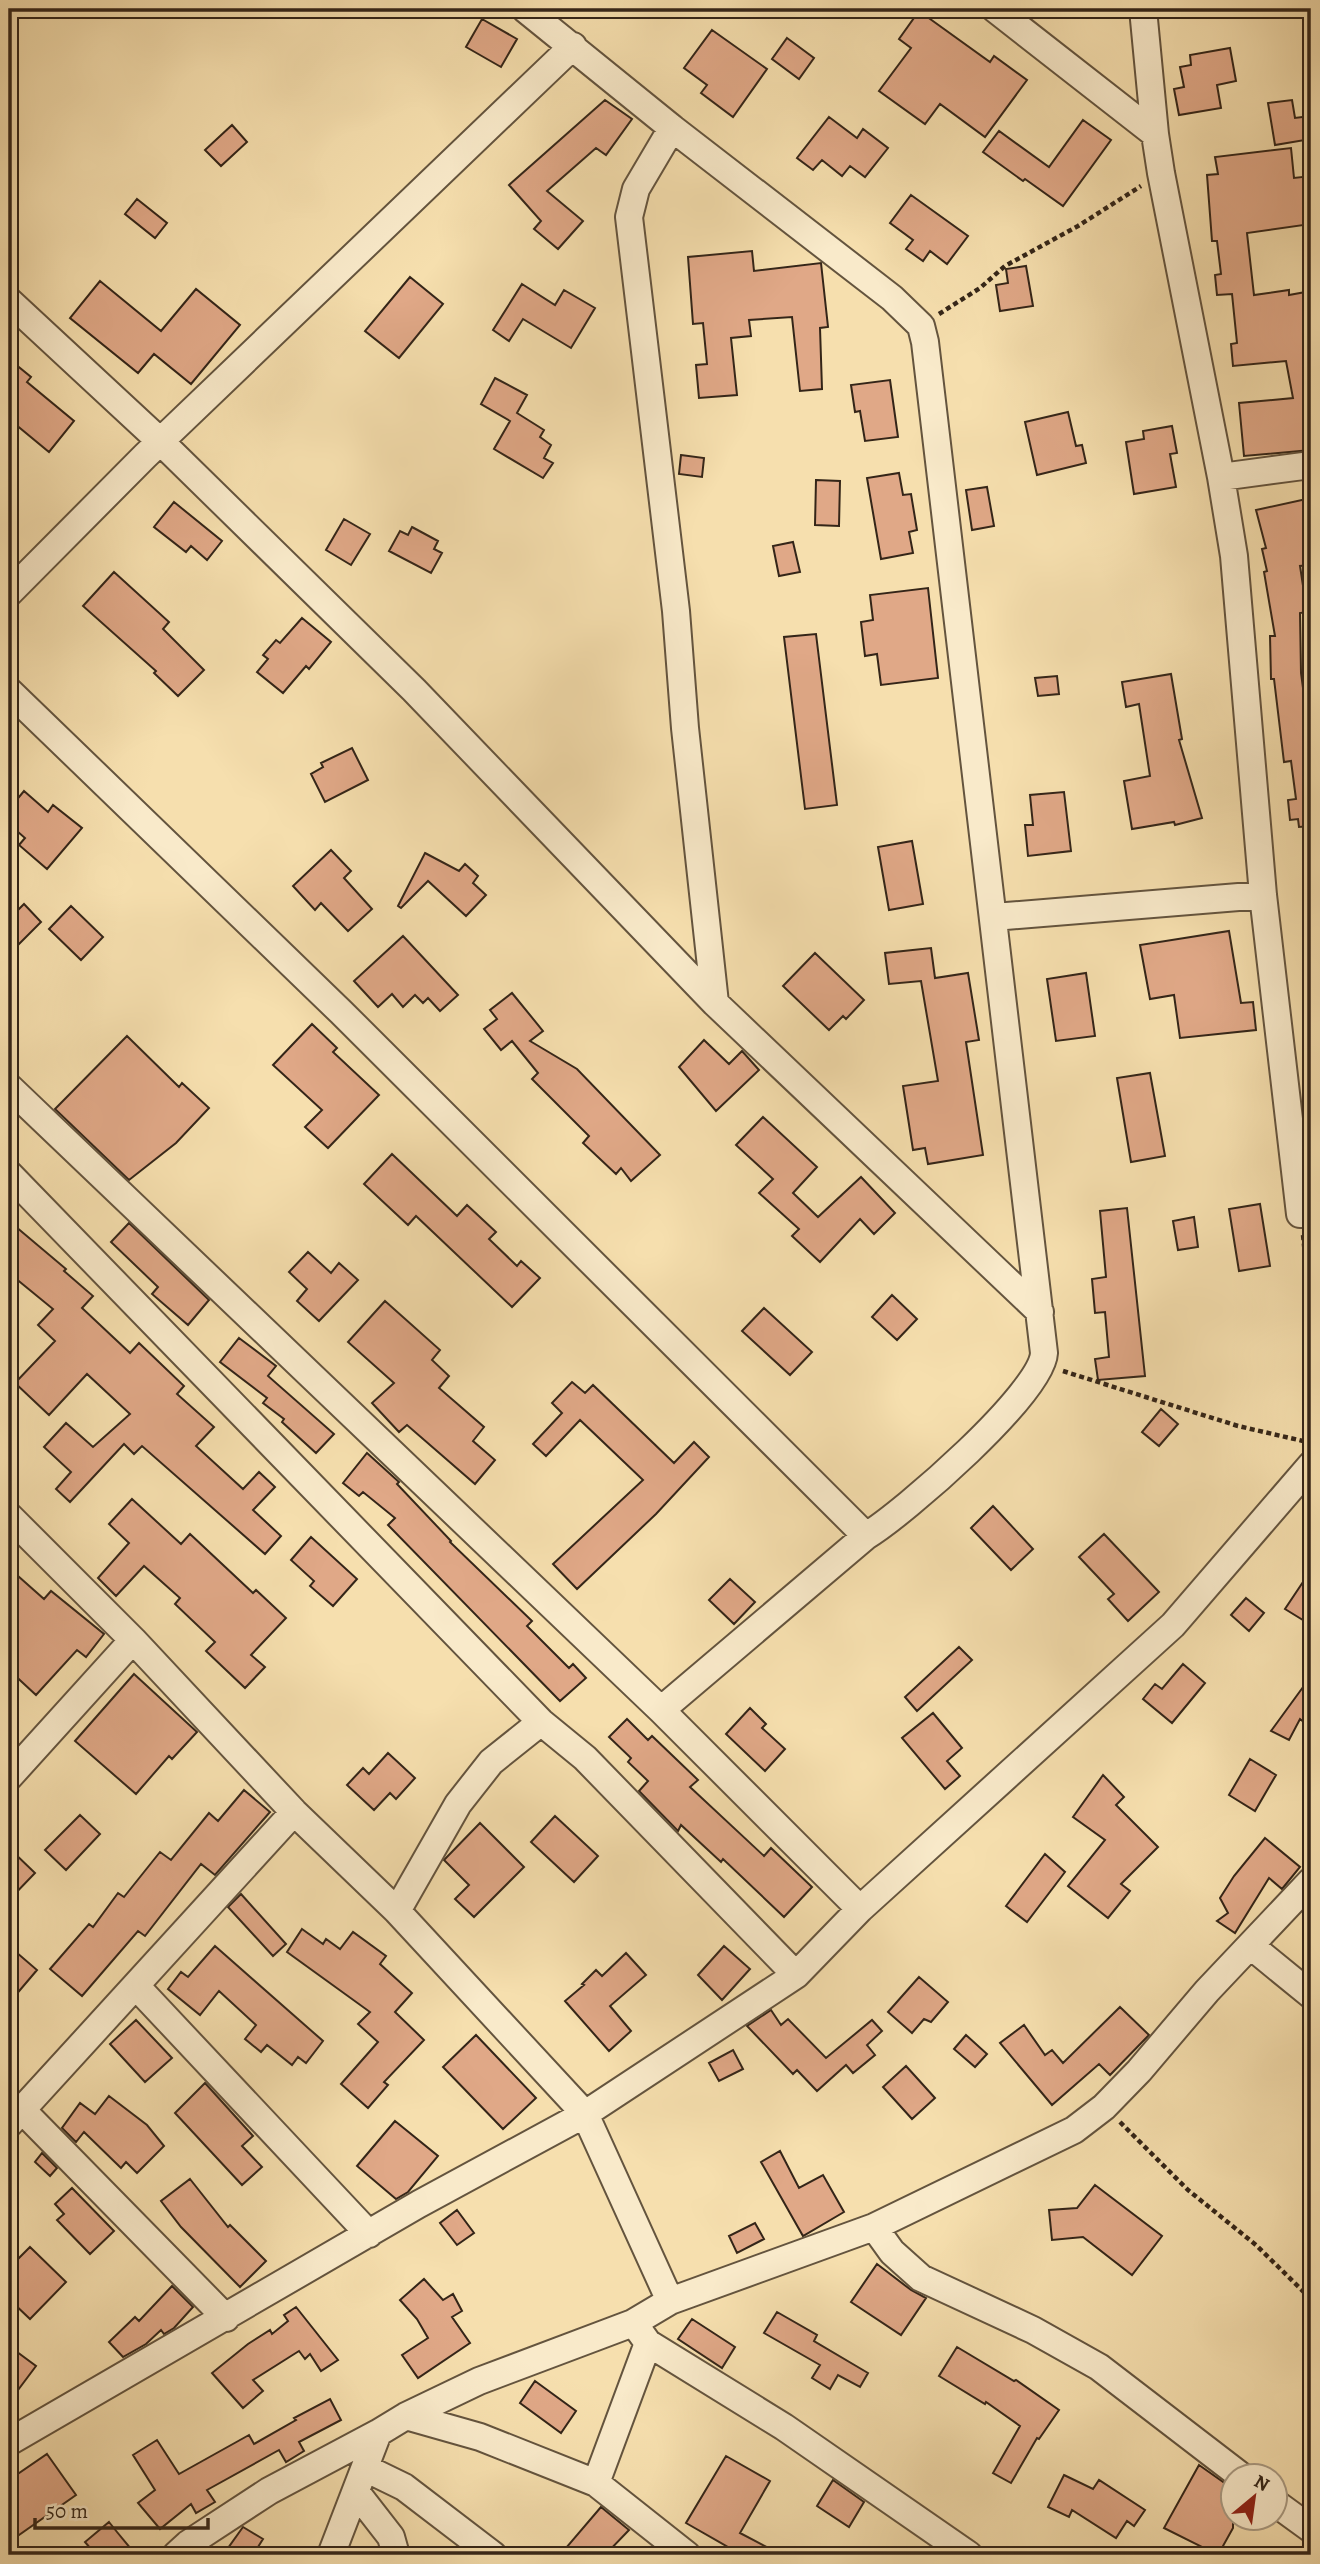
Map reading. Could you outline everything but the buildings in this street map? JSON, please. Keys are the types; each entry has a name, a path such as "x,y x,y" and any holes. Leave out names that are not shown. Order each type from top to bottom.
{"street":[{"path":"526,9 672,128 892,298 921,326 994,917 1044,1353 1042,1364 1029,1386 972,1446 896,1516 866,1536 661,1710"},
{"path":"995,9 1155,134"},
{"path":"1143,9 1161,173 1234,556 1264,895 1306,1214"},
{"path":"9,593 161,442 573,46"},
{"path":"672,128 636,190 629,217 676,611 685,728 715,1003"},
{"path":"9,301 161,442 414,690 715,1003 1040,1312"},
{"path":"1221,477 1311,465"},
{"path":"9,691 351,1021 866,1536"},
{"path":"994,917 1264,895"},
{"path":"9,1087 661,1710 860,1909"},
{"path":"9,1174 541,1721 585,1758 796,1975"},
{"path":"9,2442 369,2234 585,2114 796,1975 860,1909 1173,1625 1311,1465"},
{"path":"9,1517 133,1640 294,1812 397,1911 585,2114 670,2301"},
{"path":"9,1777 133,1640"},
{"path":"397,1911 458,1804 491,1762 541,1721"},
{"path":"226,2318 15,2117 294,1812"},
{"path":"596,2483 640,2333 670,2301 874,2227 1074,2130 1104,2107 1311,1881"},
{"path":"1251,1946 1311,1995"},
{"path":"136,1986 369,2234"},
{"path":"874,2227 892,2252 921,2278 1033,2330 1099,2367 1223,2462"},
{"path":"176,2555 188,2544 269,2491 407,2416 479,2381 640,2333 784,2427 969,2555"},
{"path":"407,2416 480,2437 596,2483 687,2555"},
{"path":"331,2555 378,2433"},
{"path":"360,2480 391,2537 396,2555"},
{"path":"360,2480 404,2487 493,2555"},
{"path":"1288,2511 1311,2529"}],"path":[{"path":"921,326 980,288 1005,266 1078,226 1161,173"},
{"path":"1306,1214 1311,1314"},
{"path":"1042,1364 1238,1426 1311,1443"},
{"path":"1104,2107 1188,2190 1256,2245 1311,2299"}]}
